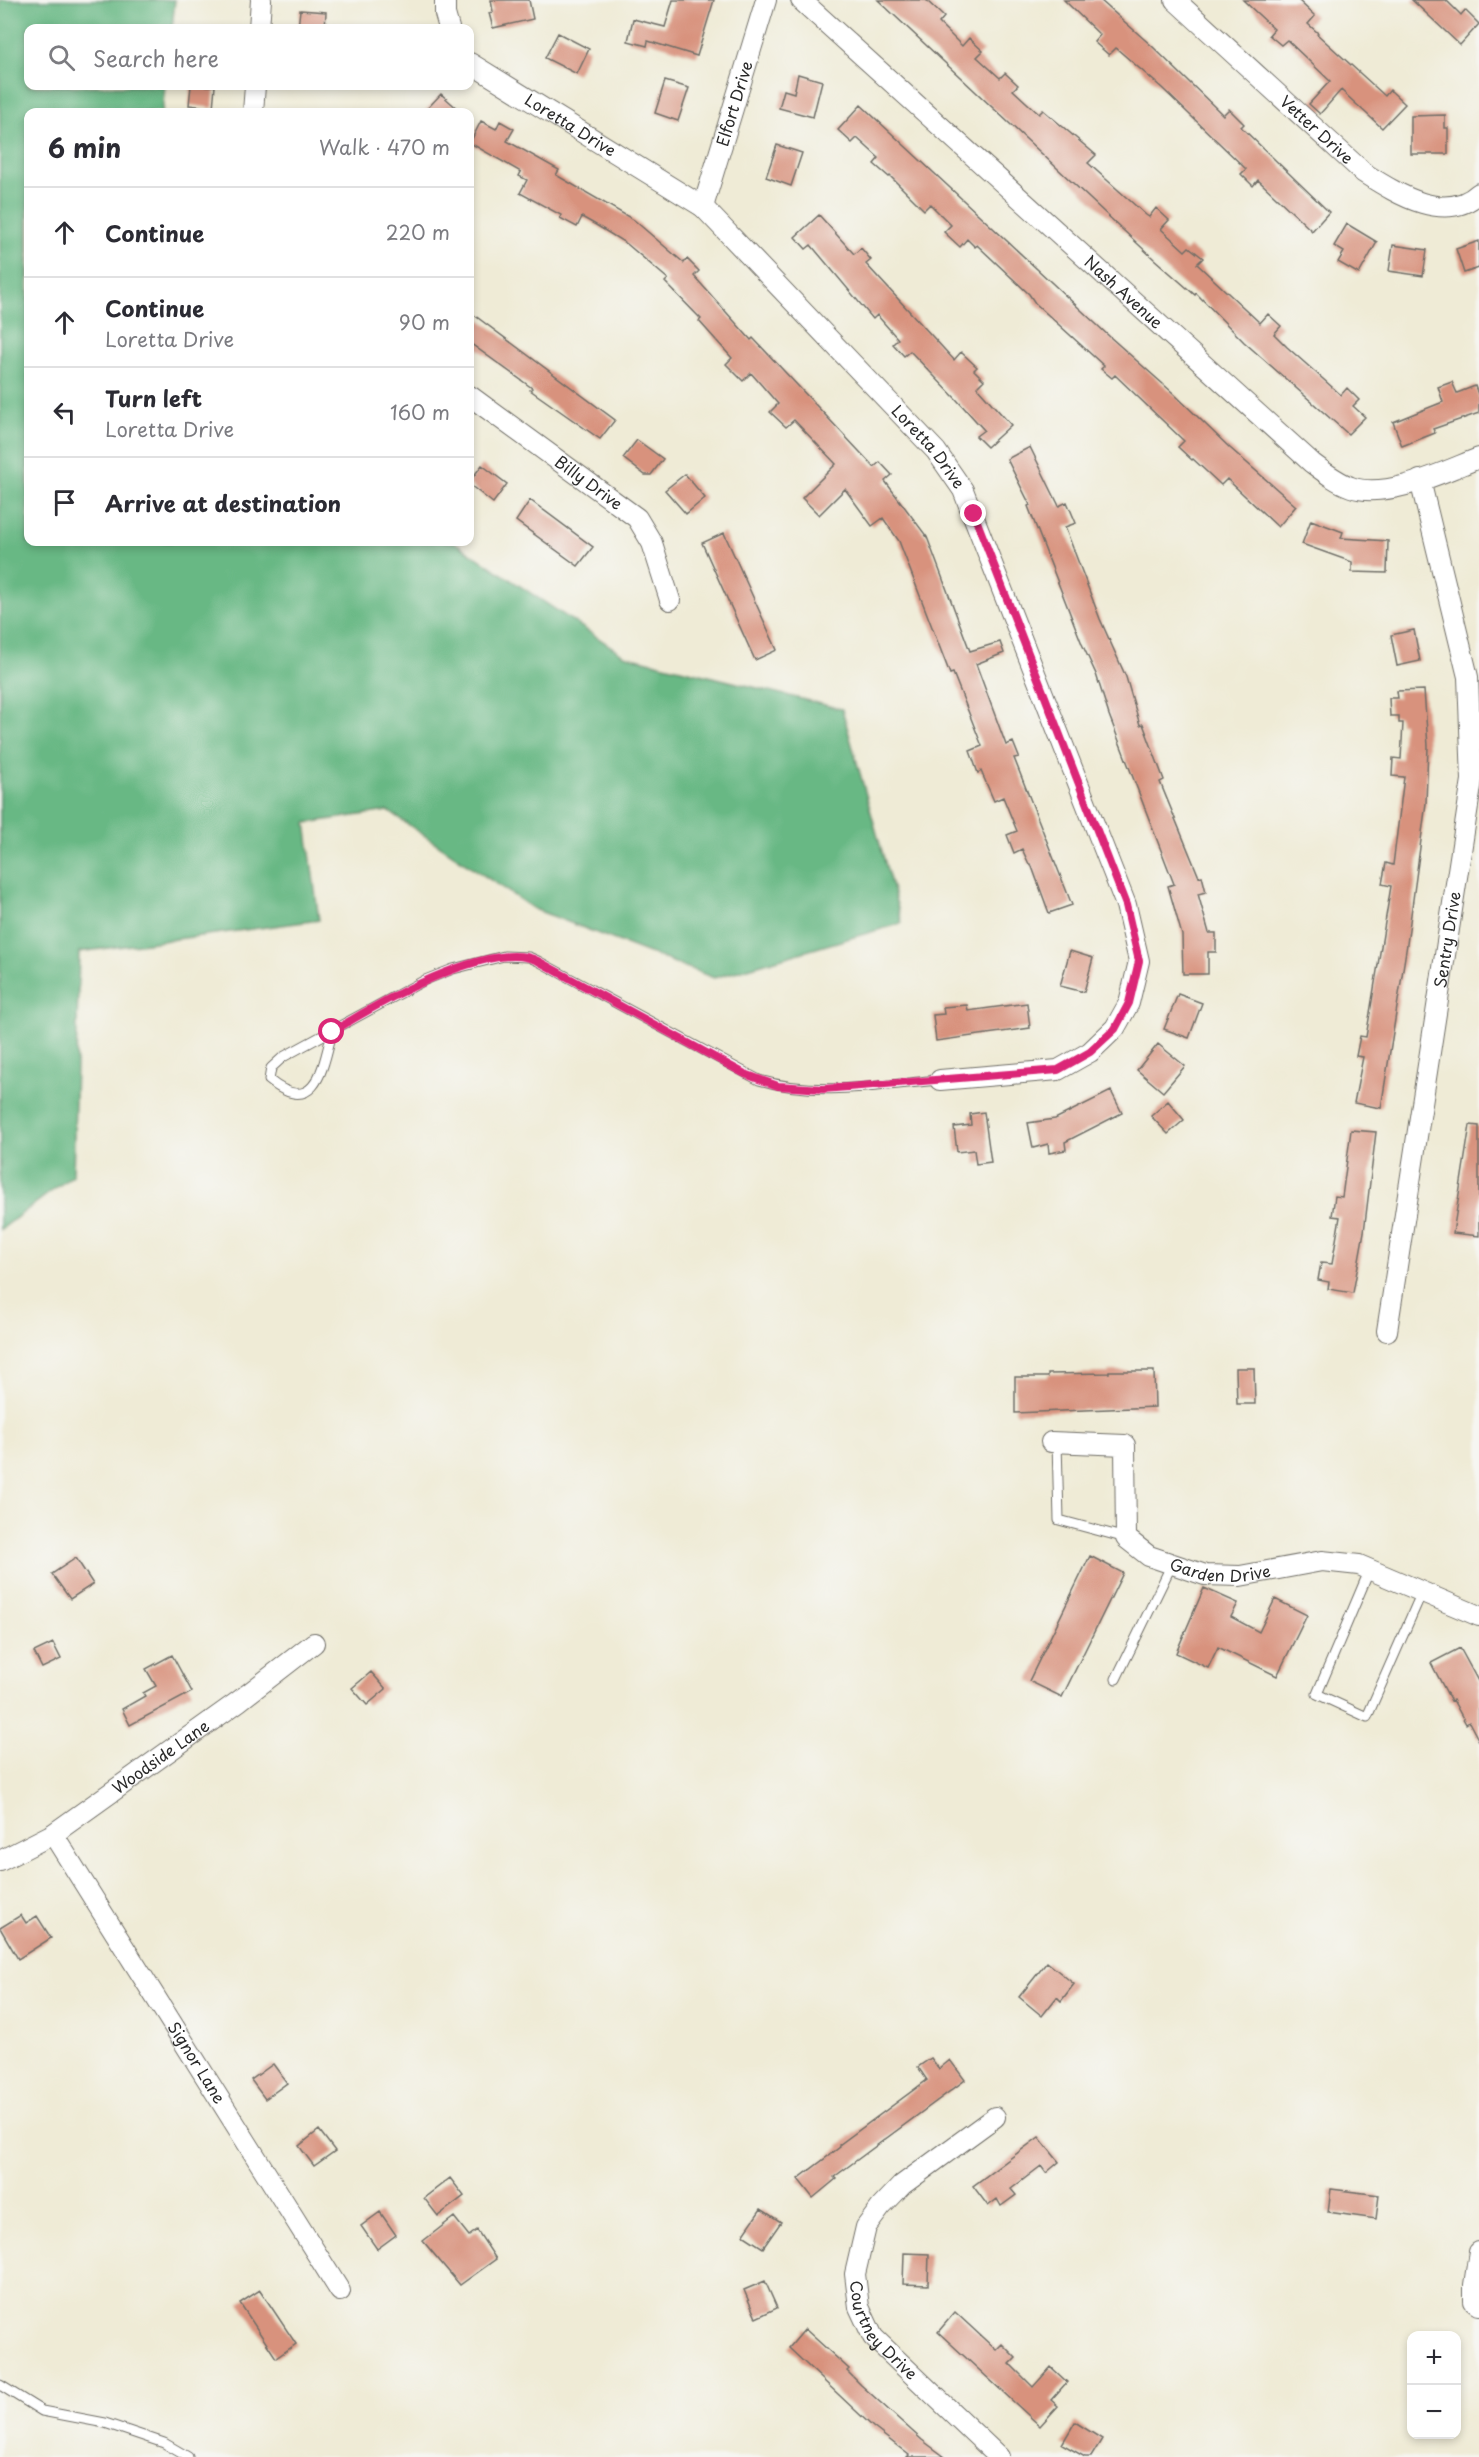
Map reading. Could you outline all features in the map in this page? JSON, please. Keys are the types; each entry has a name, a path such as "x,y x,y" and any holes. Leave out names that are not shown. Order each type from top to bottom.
{"street":[{"path":"259,24 261,0"},
{"path":"445,0 448,24"},
{"name":"Elfort Drive","path":"703,207 766,0"},
{"name":"Nash Avenue","path":"801,0 1312,463 1351,488 1374,492 1420,480 1479,458"},
{"name":"Vetter Drive","path":"1175,0 1372,178 1396,193 1430,205 1450,208 1473,199 1479,194"},
{"name":"Loretta Drive","path":"474,65 703,207 936,451 963,490 1126,905 1139,961 1129,1003 1115,1029 1090,1052 1058,1070 940,1080"},
{"path":"253,108 255,90"},
{"name":"Billy Drive","path":"474,399 637,518 652,543 670,600"},
{"name":"Sentry Drive","path":"1387,1331 1472,780 1468,677 1420,480"},
{"path":"1054,1442 1125,1445 1126,1538"},
{"name":"Garden Drive","path":"1126,1538 1149,1556 1205,1575 1240,1576 1322,1561 1359,1565 1479,1616"},
{"name":"Woodside Lane","path":"0,1861 53,1834 239,1701 314,1642"},
{"name":"Signor Lane","path":"53,1834 340,2291"},
{"name":"Courtney Drive","path":"995,2117 902,2185 881,2207 866,2227 855,2274 859,2307 873,2337 999,2457"},
{"path":"1479,2252 1474,2301 1479,2305"}],"lane":[{"path":"332,1032 321,1076 309,1091 295,1094 280,1089 269,1080 271,1068 283,1058 332,1032 363,1012 425,980 453,969 504,956 520,956 538,961 759,1080 778,1086 823,1089 940,1080"},
{"path":"1054,1442 1059,1520 1126,1538"},
{"path":"1116,1679 1172,1564"},
{"path":"1370,1569 1317,1694 1367,1717 1422,1592"},
{"path":"0,2385 42,2411 105,2423 164,2443 188,2457"}],"green space":[{"path":"0,0 175,0 172,24 24,24 24,90 165,90 162,108 24,108 24,546 460,546 624,655 842,709 902,923 714,978 534,909 388,811 306,823 319,920 79,952 73,1175 0,1230"}],"building":[{"path":"491,0 529,0 533,19 493,28 489,13 493,12"},
{"path":"673,0 714,0 697,56 648,41 647,46 628,41 633,19 665,27"},
{"path":"878,0 926,0 944,17 939,23 962,46 969,38 983,51 977,57 1000,78 1005,73 1018,85 1013,90 1039,114 1043,110 1096,155 1088,163 1146,215 1149,217 1156,208 1169,220 1161,229 1185,251 1189,247 1203,258 1197,264 1260,323 1268,314 1281,326 1274,334 1287,347 1341,395 1347,388 1359,400 1353,406 1365,417 1348,434 1244,342 1196,293 1195,295 1154,259"},
{"path":"1064,0 1100,0 1153,47 1223,115 1229,109 1244,124 1241,127 1329,212 1312,231 1258,180 1253,186 1241,174 1246,169 1162,88 1116,48 1109,55 1094,42 1100,35"},
{"path":"1243,0 1298,0 1315,16 1308,24 1317,34 1385,96 1390,90 1405,104 1382,128 1341,90 1320,114 1309,104 1330,81 1287,40 1281,45 1269,35 1274,29"},
{"path":"1412,0 1446,0 1461,15 1465,10 1479,24 1460,45"},
{"path":"300,10 326,12 325,24 298,24"},
{"path":"558,33 589,49 577,74 545,58"},
{"path":"798,74 822,81 813,117 779,108 784,90 794,93"},
{"path":"665,81 689,88 678,121 655,113"},
{"path":"191,90 215,90 213,108 189,105"},
{"path":"441,94 457,108 428,108"},
{"path":"861,105 1230,448 1296,506 1278,527 1227,479 1221,485 1192,460 1178,447 1184,441 1115,375 1112,378 1101,369 1104,366 1035,303 1029,294 977,245 975,247 967,239 960,247 944,232 951,225 930,204 924,210 890,176 874,164 879,158 857,138 852,143 838,130"},
{"path":"1445,115 1445,128 1448,128 1448,154 1411,154 1411,116"},
{"path":"481,121 496,129 500,121 514,129 507,141 559,170 556,175 634,220 684,263 687,259 699,271 694,276 751,340 753,338 874,467 880,462 892,475 885,481 927,537 970,651 1000,642 1004,653 976,664 1006,745 1013,742 1019,757 1014,758 1072,905 1049,913 1031,864 1022,849 1014,853 1007,835 1017,831 1003,797 994,801 981,771 978,773 970,751 982,746 953,673 950,674 899,541 883,518 872,526 845,489 819,515 802,498 836,464 794,420 786,427 770,412 778,404 751,373 743,381 726,364 732,358 699,321 701,319 665,282 668,279 627,244 596,225 582,217 577,227 560,218 561,215 520,193 527,180 519,176 521,172 474,145 474,135"},
{"path":"777,145 802,153 791,186 766,177"},
{"path":"819,215 854,254 861,248 871,260 866,264 954,360 961,352 977,367 974,370 984,380 977,387 1011,425 987,447 976,436 984,430 957,400 910,351 904,356 893,344 898,339 877,315 873,319 811,245 806,249 795,237"},
{"path":"1347,224 1377,242 1359,274 1338,262 1344,252 1334,246"},
{"path":"1479,241 1479,268 1464,273 1456,249"},
{"path":"1393,245 1427,250 1423,276 1389,271"},
{"path":"474,315 615,420 600,439 530,390 532,388 474,346"},
{"path":"1452,382 1457,393 1475,386 1479,397 1479,413 1433,429 1435,433 1402,446 1393,422 1443,402 1438,387"},
{"path":"637,440 663,459 651,475 645,475 623,458"},
{"path":"1030,447 1059,506 1067,502 1076,523 1065,527 1100,619 1126,677 1140,725 1143,724 1164,780 1160,782 1199,877 1202,876 1206,892 1198,894 1209,933 1216,933 1216,952 1208,952 1208,974 1183,974 1182,935 1168,886 1174,884 1109,715 1096,674 1028,506 1030,505 1007,459"},
{"path":"482,465 507,484 493,503 474,488 474,476"},
{"path":"685,474 705,498 686,514 665,490"},
{"path":"530,500 593,547 578,566 516,521"},
{"path":"1311,520 1343,532 1341,538 1388,541 1387,573 1352,572 1352,562 1302,544"},
{"path":"724,533 777,650 755,660 702,543"},
{"path":"1414,630 1420,661 1397,666 1391,635"},
{"path":"1424,690 1428,746 1426,803 1381,1108 1354,1103 1363,1057 1356,1056 1360,1036 1366,1037 1391,886 1382,884 1386,863 1393,865 1404,777 1392,776 1393,758 1401,759 1403,723 1399,723 1399,716 1390,716 1389,698 1398,698 1397,691"},
{"path":"1070,951 1093,958 1084,992 1060,986"},
{"path":"1178,994 1202,1003 1189,1038 1164,1029"},
{"path":"1027,1003 1030,1028 936,1041 933,1015 944,1014 943,1007 967,1005 968,1011"},
{"path":"1158,1044 1185,1066 1163,1092 1137,1070"},
{"path":"1111,1091 1122,1113 1065,1142 1066,1150 1049,1153 1048,1144 1033,1148 1028,1123 1055,1119"},
{"path":"1168,1101 1184,1120 1168,1134 1151,1116"},
{"path":"984,1112 991,1162 976,1164 974,1150 957,1152 954,1127 971,1125 970,1114"},
{"path":"1470,1125 1479,1126 1479,1236 1453,1233"},
{"path":"1351,1130 1376,1132 1364,1232 1353,1293 1328,1289 1329,1282 1318,1280 1321,1263 1332,1264 1340,1217 1332,1216 1335,1196 1342,1197"},
{"path":"1236,1368 1254,1368 1255,1404 1237,1404"},
{"path":"1109,1371 1154,1371 1155,1407 1015,1413 1015,1377 1048,1377 1048,1374 1109,1373"},
{"path":"1090,1556 1123,1573 1062,1697 1029,1681"},
{"path":"76,1558 93,1584 70,1599 52,1574"},
{"path":"1204,1588 1238,1603 1231,1617 1259,1632 1275,1599 1307,1615 1277,1676 1218,1647 1208,1668 1176,1653"},
{"path":"53,1643 61,1659 42,1668 34,1652"},
{"path":"1460,1648 1479,1683 1479,1741 1469,1722 1466,1724 1453,1700 1451,1701 1431,1663"},
{"path":"172,1655 192,1692 130,1725 122,1709 145,1696 143,1693 156,1686 146,1669"},
{"path":"371,1672 386,1689 367,1705 352,1688"},
{"path":"21,1915 26,1923 37,1916 51,1938 18,1959 0,1928"},
{"path":"1047,1962 1074,1984 1061,2001 1057,1997 1042,2016 1019,1997"},
{"path":"931,2058 939,2069 950,2060 965,2080 834,2177 836,2179 813,2198 798,2179 840,2147 839,2145 927,2080 918,2067"},
{"path":"273,2064 287,2083 265,2099 251,2080"},
{"path":"319,2130 335,2151 314,2166 299,2146"},
{"path":"1039,2137 1059,2162 1046,2173 1041,2166 1011,2189 1016,2195 1001,2206 997,2199 988,2206 973,2186"},
{"path":"450,2178 464,2196 438,2216 424,2198"},
{"path":"1331,2189 1379,2195 1376,2219 1328,2212"},
{"path":"761,2209 781,2222 763,2248 743,2235"},
{"path":"380,2212 396,2235 377,2249 361,2226"},
{"path":"454,2217 469,2236 477,2230 496,2259 460,2285 423,2241"},
{"path":"904,2253 929,2254 928,2285 903,2284"},
{"path":"765,2281 777,2308 756,2318 744,2290"},
{"path":"260,2290 296,2344 276,2358 240,2303"},
{"path":"955,2312 996,2350 1002,2344 1016,2358 1010,2364 1033,2387 1051,2367 1067,2382 1051,2400 1058,2406 1040,2426 938,2332"},
{"path":"805,2329 849,2369 847,2371 861,2385 922,2440 945,2457 907,2457 909,2455 873,2427 789,2348"},
{"path":"1075,2422 1102,2439 1091,2457 1085,2457 1062,2444"}],"route":[{"path":"332,1032 363,1012 425,980 453,969 504,956 520,956 538,961 745,1074 778,1086 801,1089 860,1087 1058,1070 1090,1052 1115,1029 1129,1003 1139,961 1126,905 974,514"}]}
